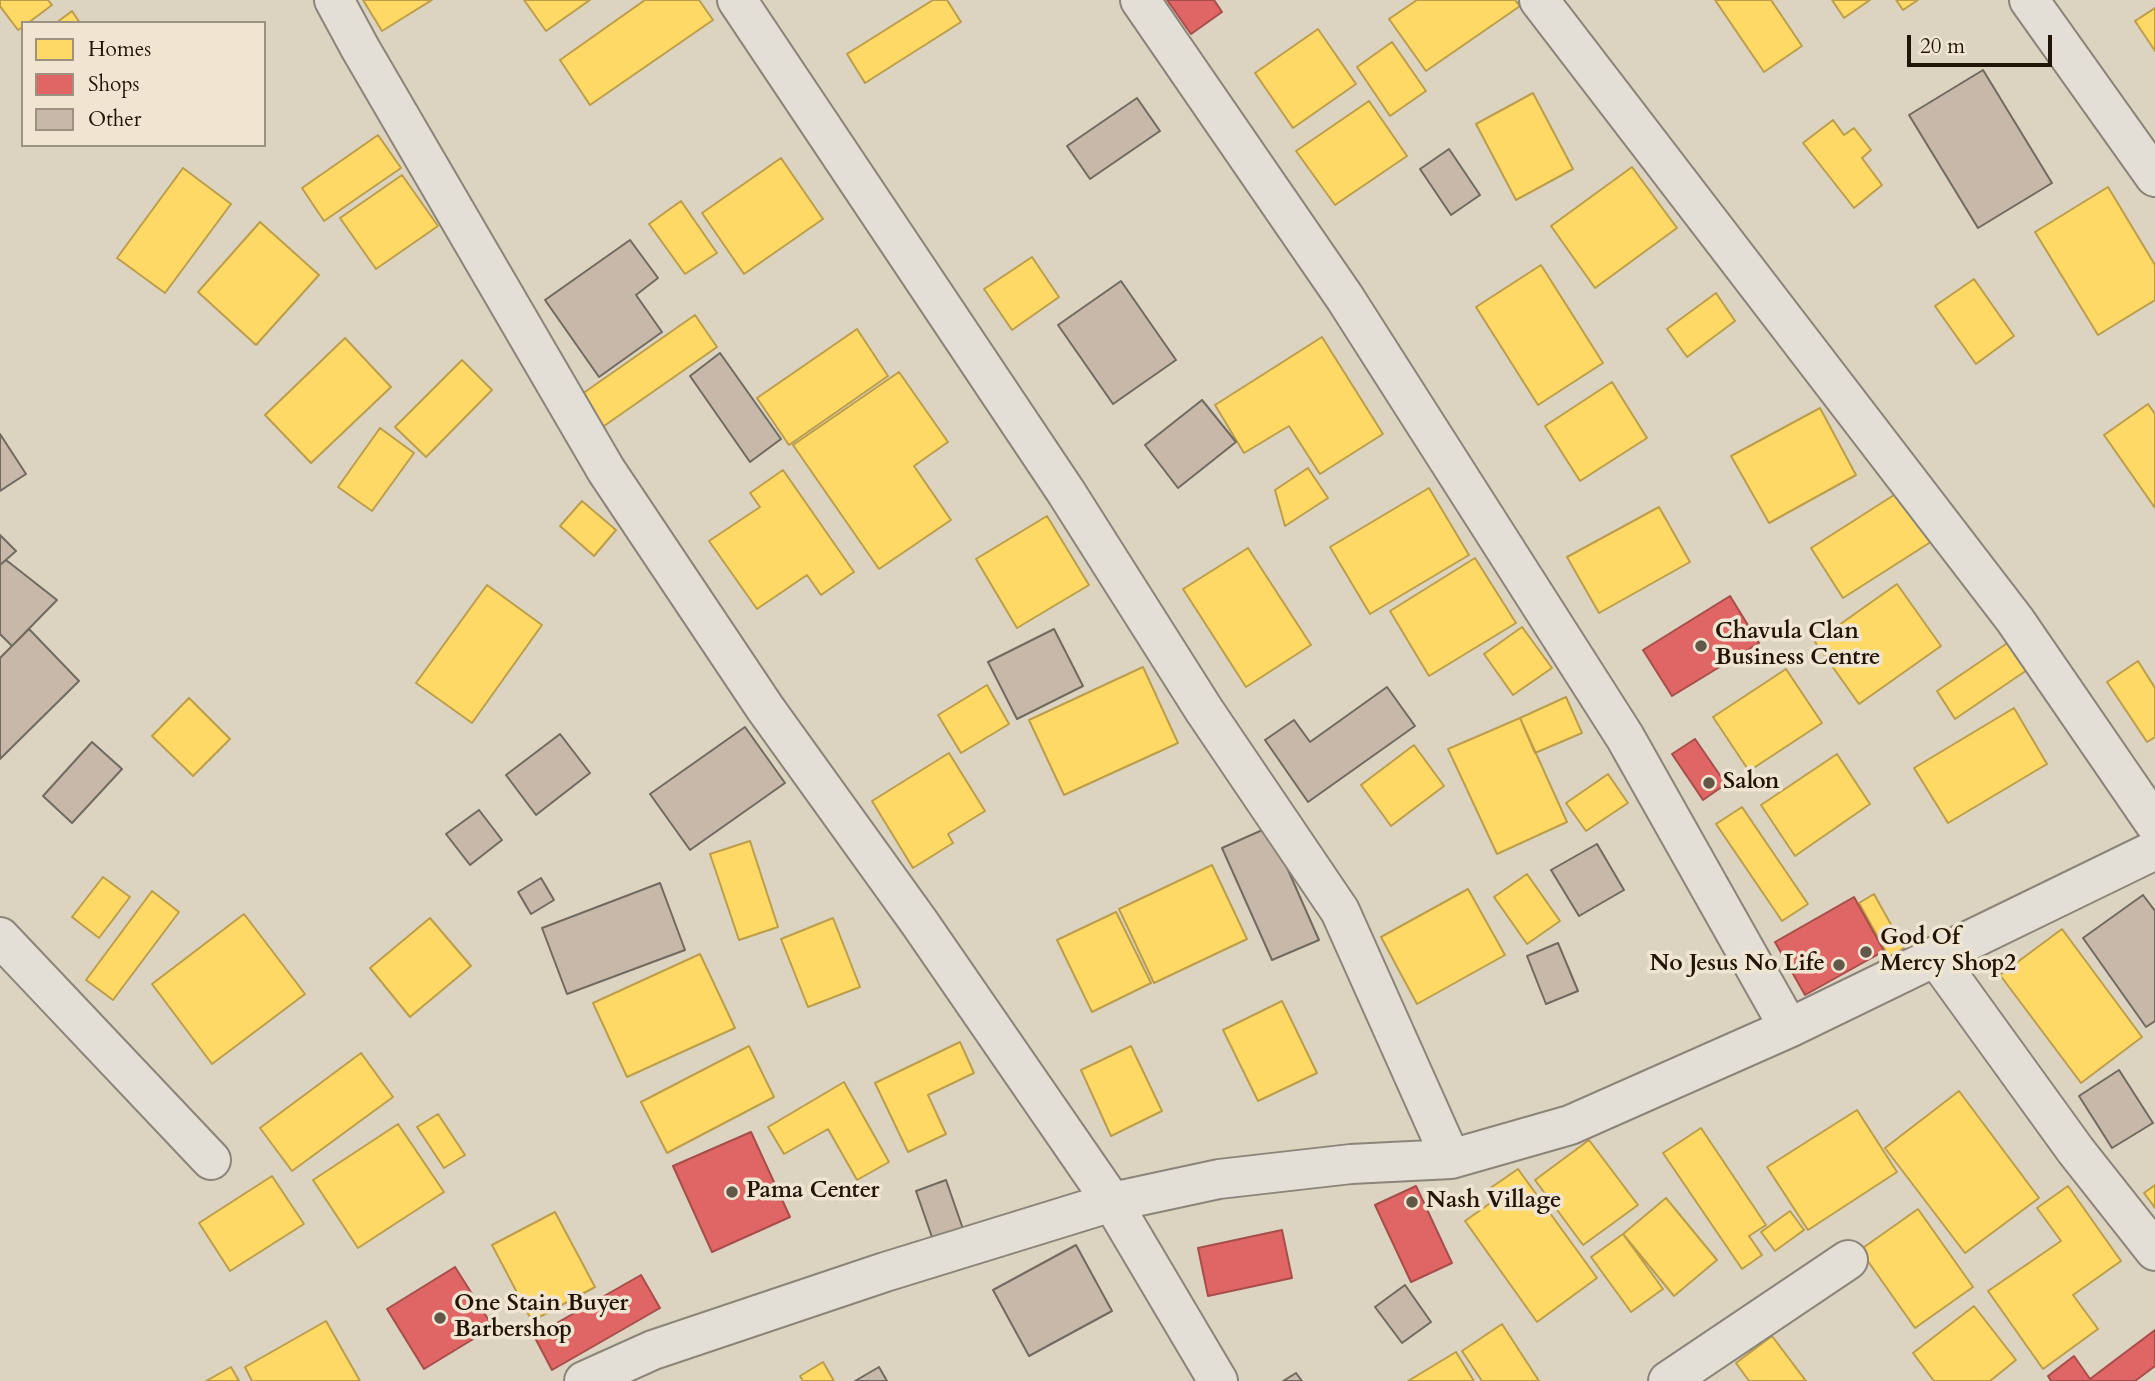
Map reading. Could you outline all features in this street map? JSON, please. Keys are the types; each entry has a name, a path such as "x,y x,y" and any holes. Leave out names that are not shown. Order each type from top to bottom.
{"street":[{"path":"334,0 606,470 765,708 919,922 1112,1202 1218,1381"},
{"path":"737,0 1066,492 1204,710 1340,911 1451,1159"},
{"path":"1140,0 1345,298 1625,737 1789,1028"},
{"path":"1539,0 2015,620 2155,824"},
{"path":"2029,0 2155,177"},
{"path":"584,1381 653,1350 885,1272 1112,1202 1219,1179 1351,1164 1451,1159 1570,1125 1789,1028 2155,849"},
{"path":"0,937 211,1160"},
{"path":"1935,956 2076,1151 2155,1251"},
{"path":"1668,1381 1849,1260"}],"building: Homes":[{"path":"0,0 48,0 52,5 31,21 21,21 21,28 18,30 0,6"},
{"path":"363,0 432,0 382,31"},
{"path":"524,0 590,0 546,31"},
{"path":"645,0 699,0 713,20 590,105 560,60"},
{"path":"933,0 947,0 961,22 865,83 847,54"},
{"path":"1417,0 1515,0 1520,6 1426,71 1389,19"},
{"path":"1715,0 1771,0 1802,46 1764,72"},
{"path":"1832,0 1870,0 1844,18"},
{"path":"1896,0 1918,0 1903,10"},
{"path":"2155,8 2155,51 2135,21"},
{"path":"72,11 79,21 59,21"},
{"path":"1318,29 1356,84 1293,128 1255,73"},
{"path":"1392,42 1426,91 1390,116 1357,67"},
{"path":"1533,93 1573,169 1516,200 1476,124"},
{"path":"1369,101 1407,156 1335,205 1296,151"},
{"path":"1833,120 1844,135 1854,128 1871,150 1862,158 1882,185 1854,208 1803,143"},
{"path":"378,135 401,168 324,221 302,188"},
{"path":"781,158 823,219 744,274 702,213"},
{"path":"1632,167 1677,228 1595,288 1551,226"},
{"path":"183,168 231,204 165,293 117,258"},
{"path":"402,175 438,226 376,269 340,218"},
{"path":"2108,187 2155,265 2155,300 2098,335 2035,232"},
{"path":"681,201 717,253 685,274 649,224"},
{"path":"260,222 319,275 256,345 198,292"},
{"path":"1032,257 1059,297 1012,330 984,289"},
{"path":"1541,265 1603,363 1538,405 1476,307"},
{"path":"1974,279 2014,336 1976,364 1935,306"},
{"path":"1716,293 1735,321 1687,357 1667,329"},
{"path":"695,315 717,347 594,433 572,401"},
{"path":"857,329 888,376 789,445 757,398"},
{"path":"1322,337 1383,434 1320,474 1289,426 1244,453 1215,405"},
{"path":"345,338 391,387 311,463 265,415"},
{"path":"462,360 492,390 426,457 395,427"},
{"path":"899,372 948,442 914,466 951,520 879,569 793,445"},
{"path":"1612,382 1647,438 1580,481 1545,426"},
{"path":"2148,404 2155,414 2155,508 2104,435"},
{"path":"1820,408 1856,475 1769,523 1731,456"},
{"path":"380,428 414,453 372,511 338,487"},
{"path":"1308,468 1328,498 1285,526 1275,490"},
{"path":"783,470 854,572 821,595 807,575 757,609 709,541 760,507 750,493"},
{"path":"1429,488 1469,555 1370,614 1330,547"},
{"path":"1905,488 1937,538 1843,598 1811,548"},
{"path":"582,501 616,530 594,556 560,526"},
{"path":"1659,507 1690,562 1599,613 1567,557"},
{"path":"1047,516 1089,585 1017,628 976,559"},
{"path":"1248,548 1311,645 1246,687 1183,589"},
{"path":"1475,558 1516,623 1429,676 1390,611"},
{"path":"1897,584 1941,646 1859,704 1815,642"},
{"path":"487,585 542,625 472,723 416,683"},
{"path":"1522,627 1552,668 1513,695 1484,654"},
{"path":"2009,642 2027,670 1955,719 1937,691"},
{"path":"2138,661 2155,688 2155,737 2147,742 2107,682"},
{"path":"1143,667 1178,743 1064,795 1029,720"},
{"path":"1786,669 1822,723 1749,771 1713,717"},
{"path":"987,685 1009,724 961,753 938,715"},
{"path":"1566,697 1582,733 1535,753 1520,718"},
{"path":"189,698 230,739 193,776 152,736"},
{"path":"2014,708 2047,764 1948,823 1914,768"},
{"path":"1520,718 1567,822 1497,854 1448,749"},
{"path":"1414,745 1444,786 1391,826 1361,785"},
{"path":"949,753 985,811 948,834 953,843 913,868 872,801"},
{"path":"1837,754 1870,804 1795,856 1761,805"},
{"path":"1608,774 1628,803 1586,831 1566,803"},
{"path":"1742,807 1808,904 1782,921 1716,824"},
{"path":"750,841 778,927 739,940 710,854"},
{"path":"1212,865 1247,939 1154,983 1119,909"},
{"path":"1527,874 1560,921 1527,944 1494,897"},
{"path":"103,877 130,897 99,938 72,917"},
{"path":"1468,889 1505,955 1417,1004 1381,937"},
{"path":"152,891 179,912 113,1000 86,980"},
{"path":"1874,894 1904,948 1889,957 1859,903"},
{"path":"1116,912 1151,983 1092,1012 1057,940"},
{"path":"244,914 305,994 212,1064 152,984"},
{"path":"430,918 471,966 410,1017 370,968"},
{"path":"833,918 860,987 808,1007 781,939"},
{"path":"2062,929 2142,1037 2081,1083 2000,975"},
{"path":"700,954 735,1028 627,1077 593,1003"},
{"path":"1282,1001 1317,1073 1258,1101 1223,1030"},
{"path":"960,1042 974,1073 928,1095 946,1134 908,1152 875,1083"},
{"path":"749,1046 774,1097 667,1153 641,1102"},
{"path":"1131,1046 1162,1111 1111,1136 1081,1070"},
{"path":"361,1053 393,1097 292,1171 260,1128"},
{"path":"844,1082 889,1162 857,1180 828,1129 784,1154 768,1127"},
{"path":"1959,1091 2039,1198 1965,1253 1885,1148"},
{"path":"1857,1110 1897,1172 1808,1230 1767,1167"},
{"path":"438,1114 465,1155 444,1168 417,1127"},
{"path":"398,1124 444,1192 358,1248 313,1180"},
{"path":"1701,1128 1766,1225 1749,1236 1762,1255 1742,1269 1663,1153"},
{"path":"1589,1140 1638,1205 1583,1245 1535,1180"},
{"path":"1518,1169 1597,1278 1537,1322 1465,1221 1496,1199 1489,1189"},
{"path":"272,1176 304,1224 230,1271 199,1223"},
{"path":"2155,1185 2155,1208 2144,1193"},
{"path":"2068,1186 2121,1261 2073,1295 2098,1329 2043,1369 1988,1291 2061,1241 2037,1208"},
{"path":"1666,1198 1717,1260 1674,1296 1623,1234"},
{"path":"1918,1209 1973,1287 1915,1328 1860,1250"},
{"path":"1790,1211 1804,1230 1775,1251 1761,1232"},
{"path":"555,1212 595,1287 532,1321 492,1245"},
{"path":"1623,1234 1663,1289 1631,1312 1591,1257"},
{"path":"1974,1306 2016,1360 1990,1381 1934,1381 1913,1353"},
{"path":"326,1321 360,1381 252,1381 245,1367"},
{"path":"1502,1324 1539,1381 1482,1381 1462,1351"},
{"path":"1772,1336 1806,1381 1749,1381 1736,1363"},
{"path":"1456,1352 1474,1381 1408,1381"},
{"path":"823,1362 834,1381 803,1381 800,1376"},
{"path":"231,1367 239,1381 206,1381"}],"building: Shops":[{"path":"1167,0 1214,0 1222,12 1191,34"},
{"name":"Chavula Clan Business Centre","path":"1730,596 1759,643 1672,696 1643,650"},
{"path":"1695,739 1726,784 1703,800 1672,754"},
{"path":"1854,897 1884,951 1805,995 1775,942"},
{"name":"Pama Center","path":"751,1132 790,1217 712,1252 673,1166"},
{"path":"1416,1186 1452,1263 1411,1282 1375,1205"},
{"path":"1282,1230 1292,1278 1208,1296 1198,1248"},
{"name":"One Stain Buyer Barbershop","path":"455,1267 493,1327 424,1369 387,1309"},
{"path":"641,1275 660,1308 552,1370 534,1336"},
{"path":"2155,1330 2155,1366 2135,1381 2051,1381 2048,1376 2074,1356 2090,1379"}],"building: Other":[{"path":"1983,70 2052,183 1978,228 1909,115"},
{"path":"1137,98 1160,131 1090,179 1067,146"},
{"path":"1449,149 1480,195 1451,215 1420,169"},
{"path":"630,240 658,278 636,295 662,332 599,377 545,300"},
{"path":"1121,281 1176,360 1113,404 1058,325"},
{"path":"720,353 781,439 750,462 690,376"},
{"path":"1202,400 1236,442 1178,488 1145,445"},
{"path":"0,434 26,474 0,491"},
{"path":"0,535 16,551 0,565"},
{"path":"6,560 57,600 12,646 0,634 0,565"},
{"path":"29,629 79,681 0,759 0,658"},
{"path":"1054,629 1083,686 1017,719 988,662"},
{"path":"1387,687 1415,726 1308,802 1265,740 1294,720 1310,742"},
{"path":"745,727 785,783 690,850 650,794"},
{"path":"560,734 590,773 536,815 506,775"},
{"path":"92,742 122,769 72,823 43,796"},
{"path":"479,810 502,840 470,865 446,834"},
{"path":"1269,827 1319,940 1272,960 1222,848"},
{"path":"1597,844 1624,890 1579,916 1551,870"},
{"path":"541,878 554,900 531,914 518,892"},
{"path":"660,883 685,950 567,994 542,928"},
{"path":"2143,895 2155,911 2155,1021 2146,1027 2083,938"},
{"path":"1558,943 1578,991 1546,1004 1527,956"},
{"path":"2119,1070 2153,1123 2112,1148 2079,1096"},
{"path":"946,1180 963,1229 933,1240 916,1191"},
{"path":"1076,1245 1112,1311 1029,1356 993,1290"},
{"path":"1405,1285 1431,1322 1402,1343 1375,1307"},
{"path":"879,1367 887,1381 855,1381"},
{"path":"1296,1373 1302,1381 1283,1381"}],"place":[{"name":"Chavula Clan Business Centre","path":"1701,646"},
{"name":"Salon","path":"1709,783"},
{"name":"God Of Mercy Shop2","path":"1866,952"},
{"name":"No Jesus No Life","path":"1839,965"},
{"name":"Pama Center","path":"732,1192"},
{"name":"Nash Village","path":"1412,1202"},
{"name":"One Stain Buyer Barbershop","path":"440,1318"}]}
